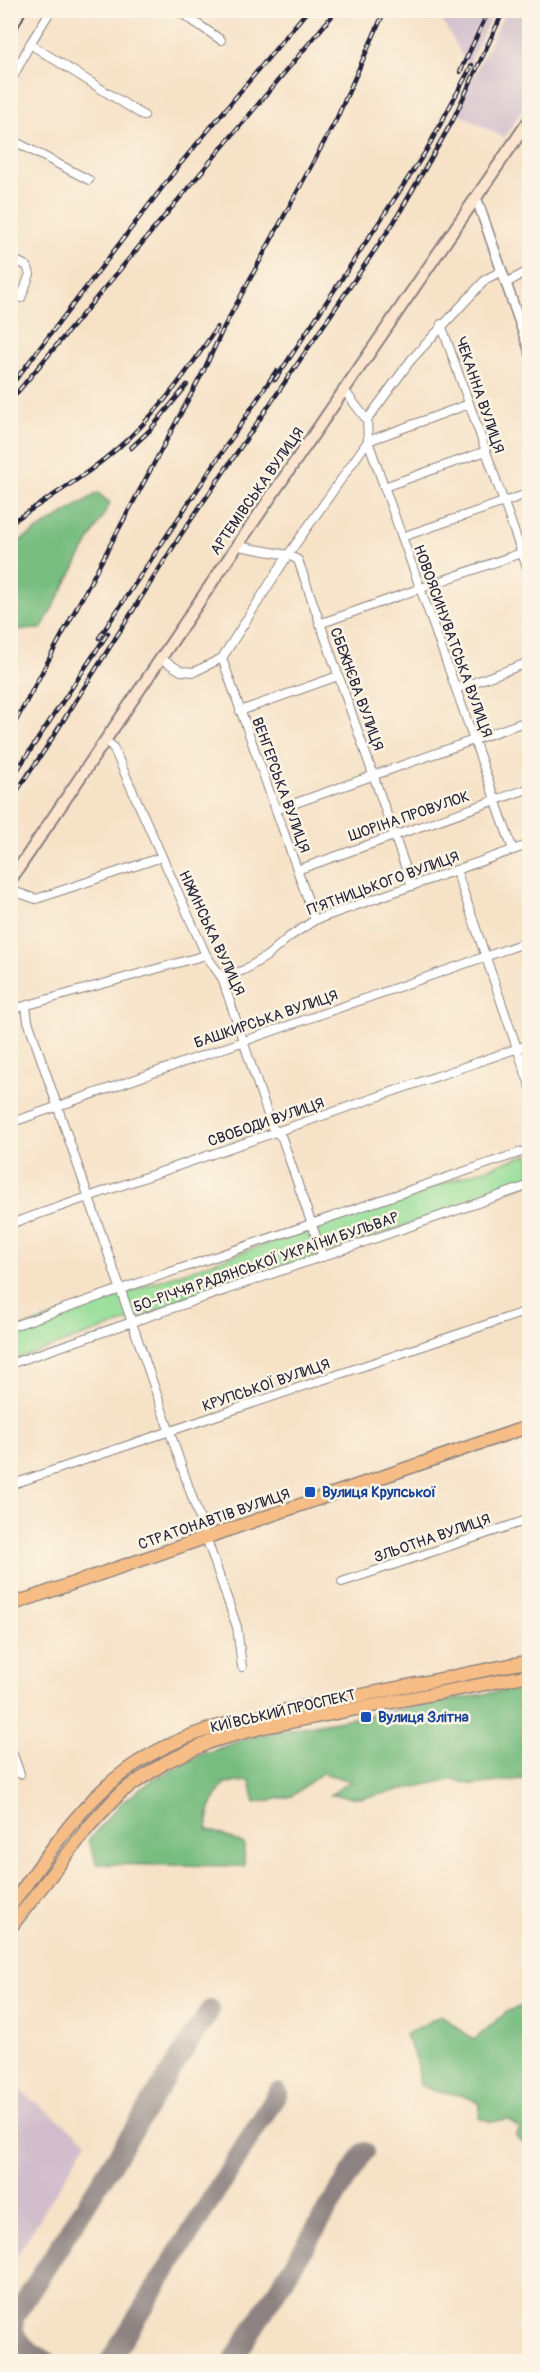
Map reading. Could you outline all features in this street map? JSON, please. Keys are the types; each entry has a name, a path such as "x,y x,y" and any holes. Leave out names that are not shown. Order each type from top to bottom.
{"main road":[{"name":"АРТЕМІВСЬКА ВУЛИЦЯ","path":"10,881 530,119"},
{"name":"СТРАТОНАВТІВ ВУЛИЦЯ","path":"10,1605 530,1426"},
{"name":"КИЇВСЬКИЙ ПРОСПЕКТ","path":"10,1907 81,1814 116,1779 145,1758 199,1730 530,1661"},
{"name":"КИЇВСЬКИЙ ПРОСПЕКТ","path":"10,1929 90,1825 121,1792 166,1762 212,1741 264,1727 530,1675"},
{"path":"42,1864 57,1869"},
{"path":"25,1887 37,1896"}],"street":[{"path":"10,83 51,10"},
{"path":"177,10 221,40"},
{"path":"30,44 144,116"},
{"path":"10,139 89,180"},
{"path":"476,197 530,352"},
{"path":"10,258 27,266 30,274 21,298"},
{"path":"506,283 530,270"},
{"path":"367,420 441,324 486,279 502,272"},
{"name":"ЧЕКАННА ВУЛИЦЯ","path":"441,324 530,576"},
{"path":"344,390 367,420 368,441"},
{"path":"160,658 181,671 194,672 222,658 288,555 368,441 470,404"},
{"name":"НОВОЯСИНУВАТСЬКА ВУЛИЦЯ","path":"368,441 513,850"},
{"path":"384,487 486,451"},
{"path":"402,537 530,493"},
{"path":"238,546 288,555"},
{"path":"319,624 521,553"},
{"name":"СБЕЖНЄВА ВУЛИЦЯ","path":"288,555 298,560 412,886"},
{"name":"ВЕНГЕРСЬКА ВУЛИЦЯ","path":"222,658 315,920"},
{"path":"456,688 530,662"},
{"path":"240,711 338,676"},
{"path":"276,810 530,720"},
{"name":"НІЖИНСЬКА ВУЛИЦЯ","path":"105,740 113,747 206,955 222,978 276,1133 282,1138 323,1257"},
{"name":"ШОРІНА ПРОВУЛОК","path":"297,870 530,788"},
{"name":"П’ЯТНИЦЬКОГО ВУЛИЦЯ","path":"222,978 244,970 267,957 289,937 315,920 530,844"},
{"path":"10,890 36,899 162,857"},
{"path":"456,870 530,1086"},
{"name":"БАШКИРСЬКА ВУЛИЦЯ","path":"10,1123 530,941"},
{"path":"10,1010 206,955"},
{"path":"26,1007 28,1021 208,1537 237,1627 242,1666"},
{"name":"СВОБОДИ ВУЛИЦЯ","path":"10,1224 530,1044"},
{"name":"50-РІЧЧЯ РАДЯНСЬКОЇ УКРАЇНИ БУЛЬВАР","path":"10,1327 530,1149"},
{"name":"50-РІЧЧЯ РАДЯНСЬКОЇ УКРАЇНИ БУЛЬВАР","path":"10,1364 530,1185"},
{"name":"КРУПСЬКОЇ ВУЛИЦЯ","path":"10,1485 530,1310"},
{"name":"ЗЛЬОТНА ВУЛИЦЯ","path":"342,1582 530,1519"},
{"path":"10,1746 20,1774"}],"shaded area":[{"path":"437,11 494,11 468,66"},
{"path":"506,11 529,11 530,98 504,138 456,112"},
{"path":"11,2084 87,2141 11,2266"}],"green space":[{"path":"98,493 110,503 41,629 11,630 11,550 18,542"},
{"path":"529,1154 529,1183 11,1361 10,1332"},
{"path":"529,1686 529,1778 474,1785 453,1779 362,1798 330,1795 351,1781 322,1773 292,1796 255,1803 250,1781 224,1783 210,1807 207,1829 244,1844 244,1866 97,1864 88,1841 120,1804 153,1780 200,1755 254,1736"},
{"path":"530,2004 529,2147 516,2136 520,2129 507,2119 491,2122 479,2117 480,2104 472,2099 420,2085 417,2061 405,2035 441,2015 474,2040 508,2011"}],"taxiway":[{"path":"48,2362 17,2339 13,2325 15,2316 210,2010"},
{"path":"109,2362 278,2093"},
{"path":"232,2362 364,2152"}],"tram line":[{"path":"10,43 27,10"}],"railway":[{"path":"10,387 181,163 308,10"},
{"path":"10,401 337,10"},
{"path":"10,732 336,120 385,10"},
{"path":"460,72 489,10"},
{"path":"10,801 182,533 394,222 452,122 504,10"},
{"path":"275,380 426,151 472,65"},
{"path":"10,523 87,473 129,438 176,385 217,327"},
{"path":"99,638 276,371"},
{"path":"131,448 150,430 187,385"},
{"path":"10,781 108,633"}],"place":[{"name":"Вулиця Крупської","path":"310,1492"},
{"name":"Вулиця Злітна","path":"366,1717"}]}
